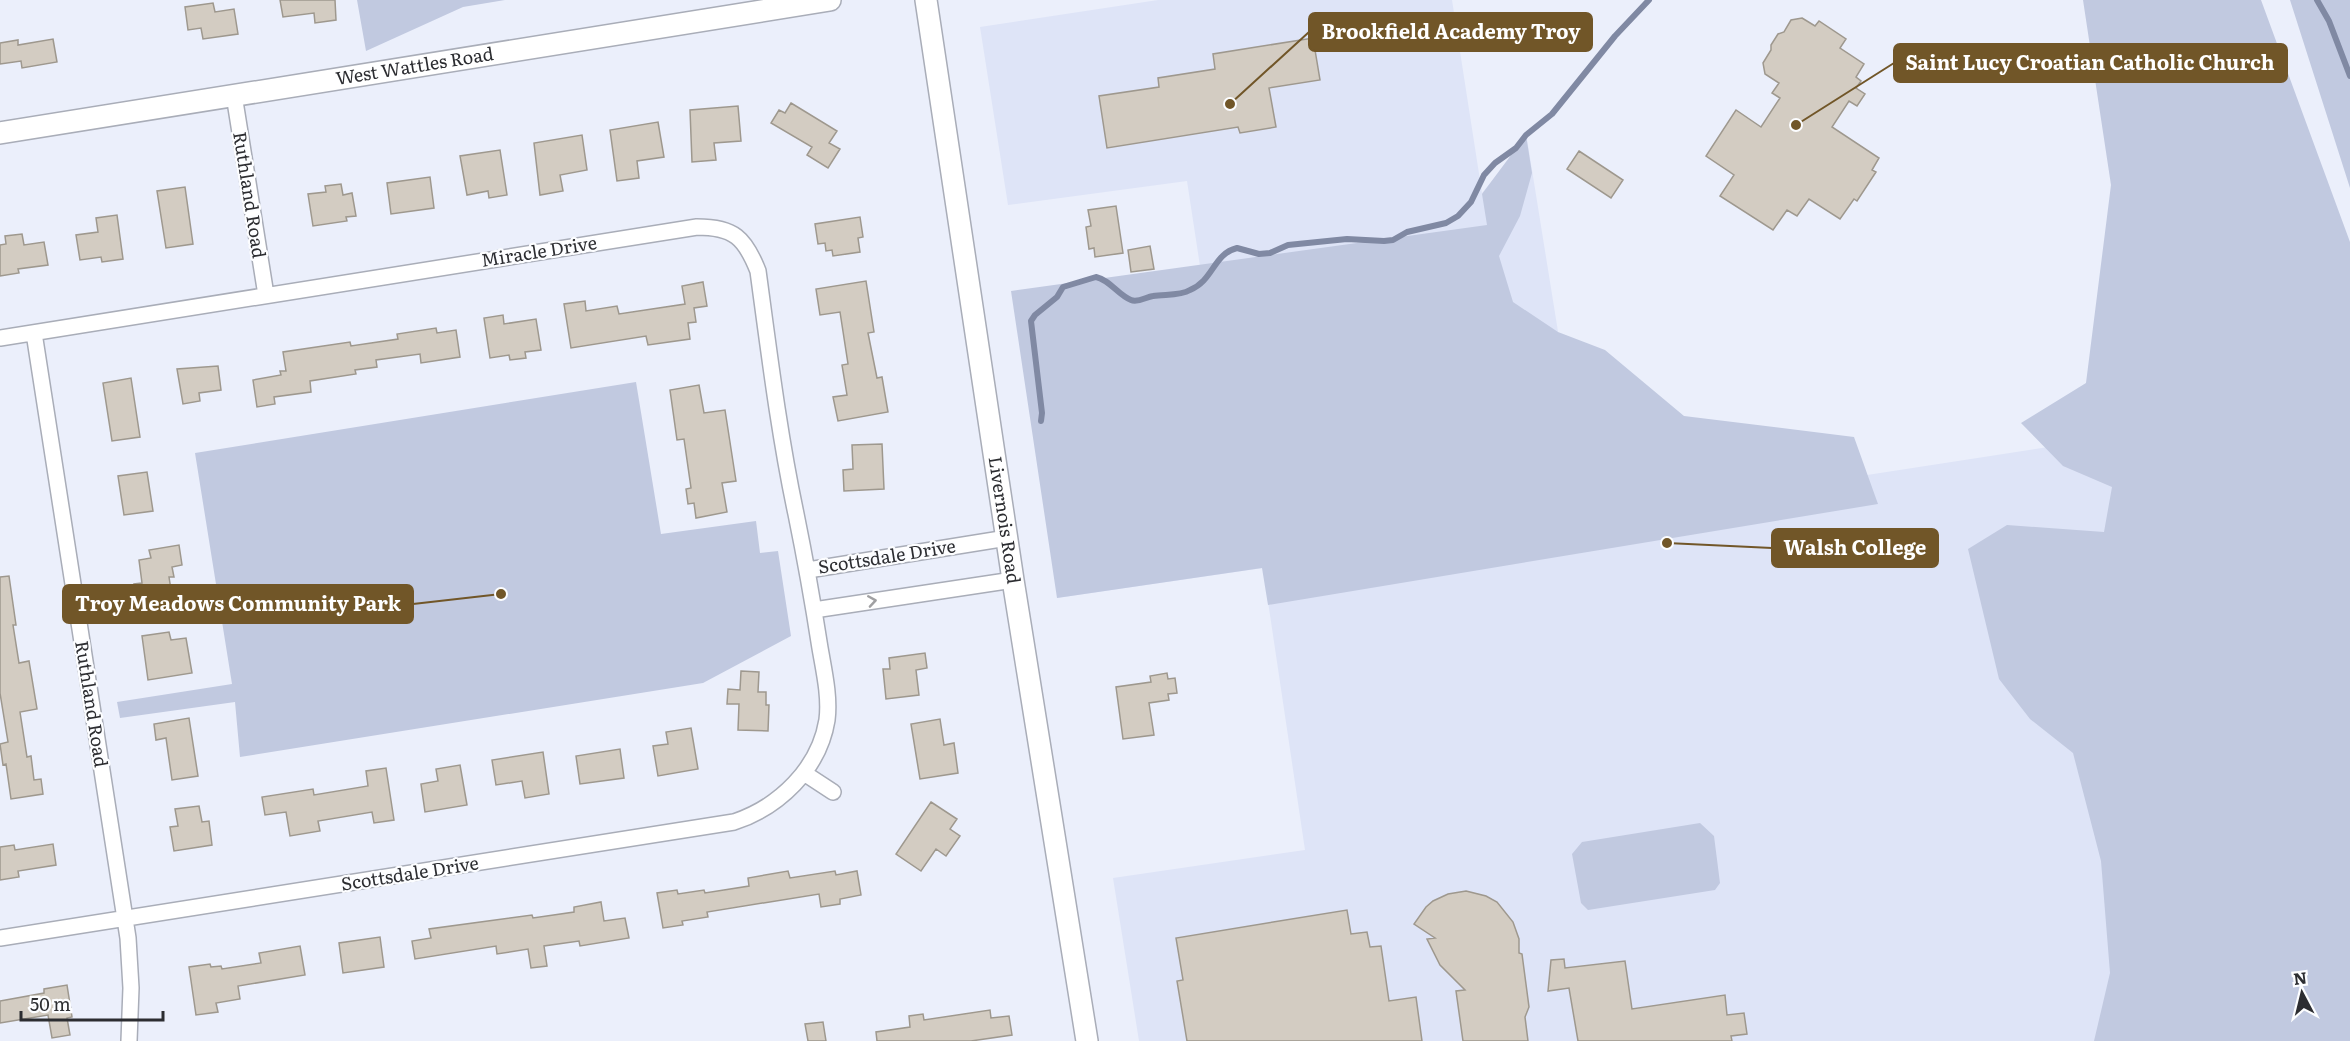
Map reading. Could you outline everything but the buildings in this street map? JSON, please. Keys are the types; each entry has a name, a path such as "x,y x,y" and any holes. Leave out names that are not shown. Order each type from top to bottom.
{"main road":[{"name":"West Wattles Road","path":"0,133 830,0"},
{"name":"Livernois Road","path":"926,0 1013,580 1087,1041"}],"street":[{"name":"Ruthland Road","path":"234,95 266,295"},
{"name":"Miracle Drive","path":"0,338 697,227 711,227 730,232 745,243 758,272 787,462 808,570"},
{"name":"Ruthland Road","path":"34,333 126,919 131,966 129,1041"},
{"name":"Scottsdale Drive","path":"0,938 734,822 753,816 789,790 804,773 821,741 827,719 824,672 808,570 1007,538"},
{"path":"814,610 1013,580"},
{"path":"804,773 833,792"}],"shaded area":[{"path":"357,0 505,0 463,7 366,51"},
{"path":"1158,0 1452,0 1482,193 1527,139 1588,518 2165,429 2350,1041 1139,1041 1113,878 1305,850 1263,568 1057,598 1200,266 1187,181 1008,205 980,27"},
{"path":"2083,0 2261,0 2350,242 2350,1041 2094,1041 2110,973 2101,861 2073,753 2030,719 1999,679 1968,549 2007,525 2104,532 2112,487 2063,466 2021,423 2086,383 2111,185"},
{"path":"2290,0 2350,0 2350,188"},
{"path":"1526,135 1532,173 1520,216 1499,256 1513,302 1558,332 1605,350 1684,416 1854,437 1878,504 1268,605 1262,568 1057,598 1011,291 1487,225 1482,194"},
{"path":"636,382 661,534 756,521 760,553 778,551 791,636 703,683 240,757 235,702 120,718 117,702 232,684 195,453"},
{"path":"1700,823 1714,836 1720,883 1715,890 1588,910 1581,903 1572,854 1582,842"}],"waterway":[{"path":"1041,421 1031,321 1057,297 1063,287 1096,277 1106,281 1126,298 1134,301 1153,296 1177,294 1198,286 1223,256 1237,248 1259,254 1270,253 1288,245 1347,239 1393,240 1407,232 1446,223 1458,216 1471,202 1484,175 1495,163 1516,148 1526,135 1552,114 1615,36 1649,0"},
{"path":"2317,0 2329,21 2350,76"}],"place":[{"name":"Brookfield Academy Troy","path":"1230,104"},
{"name":"Saint Lucy Croatian Catholic Church","path":"1796,125"},
{"name":"Walsh College","path":"1667,543"},
{"name":"Troy Meadows Community Park","path":"501,594"}]}
